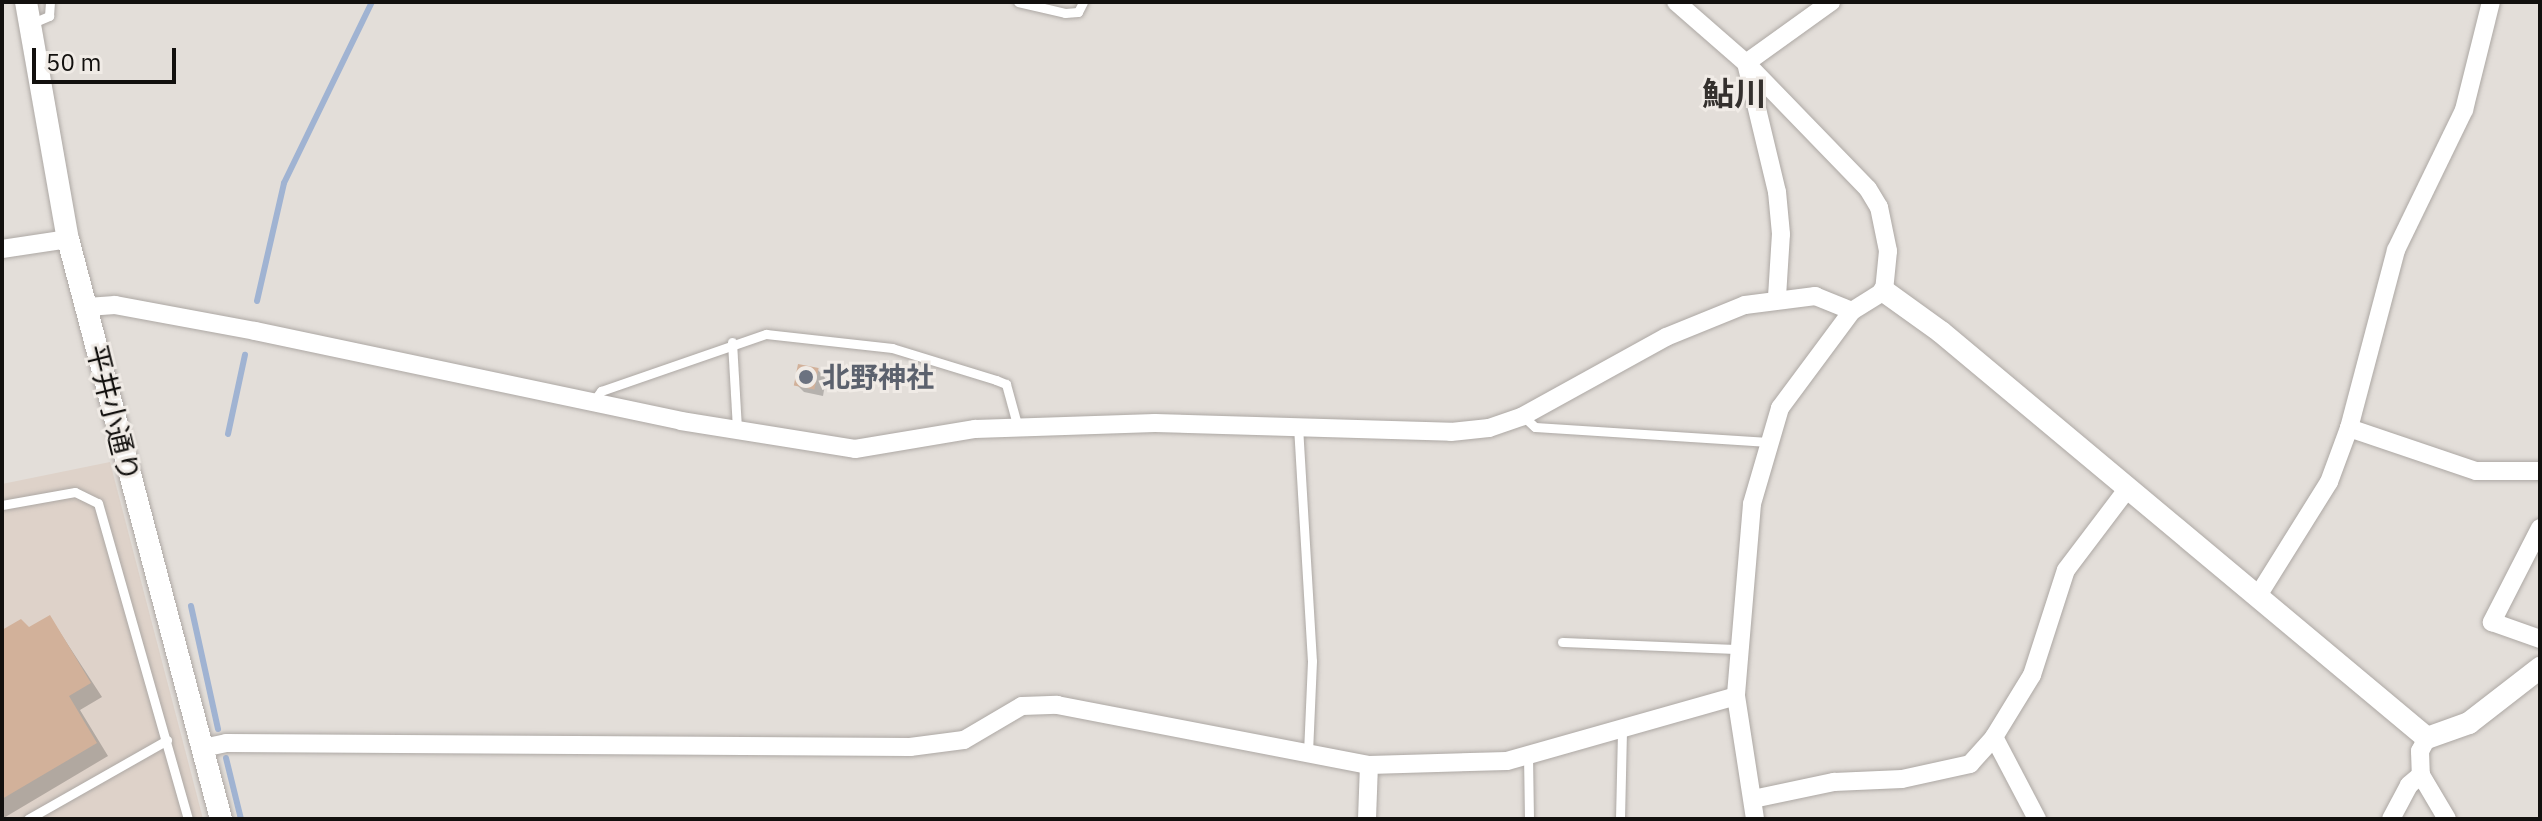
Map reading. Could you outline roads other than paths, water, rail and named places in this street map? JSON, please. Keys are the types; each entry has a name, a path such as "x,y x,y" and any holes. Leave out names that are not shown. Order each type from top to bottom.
{"street":[{"path":"1676,2 1746,63 1868,189 1879,207 1888,251 1884,291"},
{"path":"1746,63 1831,2"},
{"path":"2259,594 2329,482 2349,428 2396,250 2464,110 2491,2"},
{"name":"平井小通り","path":"28,13 68,239 221,819"},
{"path":"1746,63 1777,192 1781,234 1777,297"},
{"path":"2,249 68,239"},
{"path":"1755,819 1736,696 1737,649 1752,504 1780,408 1852,311 1884,291"},
{"path":"1884,291 1941,332 2259,594 2427,738"},
{"path":"87,307 115,305 593,402 855,449 975,429 1155,423 1451,432 1489,428 1523,416 1666,337 1777,297 1815,296 1852,311"},
{"path":"2349,428 2476,471 2540,471"},
{"path":"1753,799 1970,764 1994,737 2032,675 2066,570 2128,488"},
{"path":"2540,528 2492,622 2540,639"},
{"path":"2447,819 2421,775 2420,751 2427,738 2469,723 2540,668"},
{"path":"203,748 226,743 910,747 964,740 1022,706 1057,705 1369,765 1507,761 1736,696"},
{"path":"1994,737 2037,819"},
{"path":"1367,819 1369,765"},
{"path":"2391,819 2409,785 2421,775"}],"lane":[{"path":"28,13 49,16 50,2"},
{"path":"1018,2 1065,13 1078,12 1083,2"},
{"path":"593,402 601,391 732,342 766,334 892,348 1006,384 1018,428"},
{"path":"732,342 737,430"},
{"path":"1523,416 1535,427 1769,442"},
{"path":"1298,426 1312,661 1308,753"},
{"path":"2,505 75,492 98,503 188,819"},
{"path":"1562,642 1737,649"},
{"path":"1620,819 1622,729"},
{"path":"28,819 167,740"},
{"path":"1528,755 1529,819"}],"waterway":[{"path":"257,301 284,183 372,2"},
{"path":"228,434 245,355"},
{"path":"191,606 218,729"},
{"path":"226,758 241,819"}],"place":[{"name":"北野神社","path":"806,377"}],"district":[{"name":"鮎川","path":"1734,93"}]}
